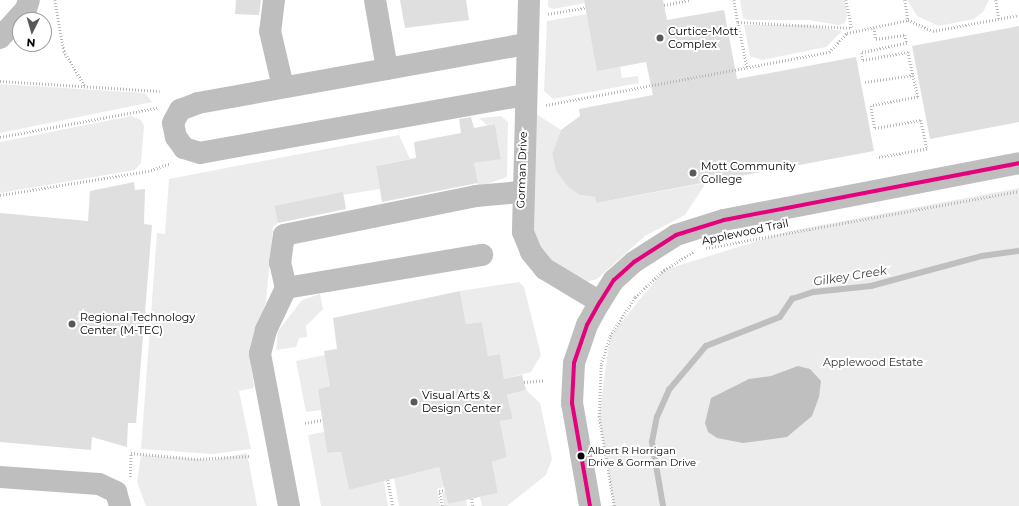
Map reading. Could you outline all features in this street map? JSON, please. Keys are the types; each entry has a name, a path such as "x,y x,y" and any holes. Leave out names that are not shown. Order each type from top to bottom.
{"street":[{"path":"3,36 26,9 29,0"},
{"path":"274,0 270,31 283,86"},
{"path":"375,0 387,69"},
{"name":"Gorman Drive","path":"535,7 527,44 532,101 521,192 523,232 531,252 556,277 600,302"},
{"path":"527,44 283,86 198,103 180,110 173,123 176,137 184,148 200,153 532,101"},
{"path":"590,506 574,422 572,384 580,344 600,302 614,280 634,262 676,235 700,226 1019,163"},
{"path":"289,506 260,354 266,330 286,288 280,263 284,235 476,196 521,192"},
{"path":"286,288 482,255"},
{"path":"0,477 99,484 116,492 120,506"}],"path":[{"path":"56,0 64,51 85,87"},
{"path":"664,5 690,0"},
{"path":"734,0 747,68"},
{"path":"846,0 853,32"},
{"path":"905,0 908,20"},
{"path":"996,0 999,19"},
{"path":"535,7 586,7"},
{"path":"532,101 747,68 829,52 853,32 908,20 933,31 1019,15"},
{"path":"738,22 852,28"},
{"path":"874,28 876,39 905,35 907,42 861,53 863,60 908,52 918,97 871,106 875,128 921,120 927,149 877,158"},
{"path":"865,82 913,75"},
{"path":"0,82 160,91"},
{"path":"0,138 157,108"},
{"path":"0,195 148,171"},
{"name":"Applewood Trail","path":"614,506 599,416 601,364 610,336 635,297 664,270 697,250 1019,191"},
{"path":"524,382 545,380"},
{"path":"304,423 322,420"},
{"path":"130,478 131,453 197,459 250,456"},
{"path":"388,480 393,506"},
{"path":"442,506 439,491 444,490"},
{"path":"472,499 473,506"}],"green space":[{"path":"548,0 584,0 585,3 553,9 548,7"},
{"path":"740,0 845,0 847,16 845,23 839,25 809,20 747,20 743,18"},
{"path":"907,0 989,0 983,12 974,19 939,26 917,16"},
{"path":"587,14 620,66 622,78 638,76 639,83 553,99 544,91 547,21"},
{"path":"744,25 806,25 842,31 826,47 762,60 750,56"},
{"path":"0,84 145,93 152,102 0,133"},
{"path":"535,113 561,130 552,154 556,171 568,187 580,195 595,197 596,203 706,183 685,215 645,236 597,279 586,282 558,268 542,254 535,239 530,214"},
{"path":"131,116 141,120 144,126 141,163 135,170 0,193 0,142"},
{"path":"501,116 508,122 507,177 478,187 474,163 501,158 495,124 487,125 479,118"},
{"path":"399,135 410,159 376,166 380,189 274,206 278,223 273,227 266,302 250,356 254,388 239,391 251,449 212,454 141,449 157,233 165,234 169,179"},
{"name":"Applewood Estate","path":"1019,188 1019,506 614,506 599,417 610,336 664,270 790,231"},
{"path":"519,282 524,287 541,355 531,372 504,379 500,354 488,356 482,322 466,324 460,291"},
{"path":"320,294 323,309 306,326 307,337 299,338 296,347 276,350 278,331 302,300"},
{"path":"325,355 330,386 318,389 321,410 306,412 296,361"},
{"path":"526,390 540,403 552,459 546,475 507,506 482,506 480,497 498,493 492,462 507,457 500,421 513,419 507,395"},
{"path":"324,432 327,453 341,452 349,490 384,481 388,506 321,506 308,435"},
{"path":"247,453 257,506 146,506 137,482 141,455 212,460"},
{"path":"439,467 444,487 437,489 440,506 399,506 394,478"},
{"path":"445,491 448,504 466,500 467,506 444,506 442,493"}],"shaded area":[{"path":"798,366 810,369 821,381 819,397 812,416 787,437 743,443 717,438 708,432 705,423 711,398 749,379 771,376"}],"building":[{"path":"236,0 261,0 259,15 235,14"},
{"path":"400,0 466,0 469,20 405,28"},
{"path":"584,0 663,0 667,20 724,10 737,79 856,57 874,151 596,203 595,197 580,195 568,187 556,171 552,154 561,130 580,116 579,109 653,95 646,62 597,71"},
{"path":"1019,26 1019,122 930,139 912,46"},
{"path":"471,117 474,128 495,124 501,159 474,163 478,183 382,202 376,166 416,158 414,142 461,133 459,119"},
{"name":"Regional Technology Center (M-TEC)","path":"134,182 135,190 145,189 144,224 152,225 136,423 128,423 127,447 92,437 91,450 0,442 0,213 88,221 90,191"},
{"path":"343,192 346,209 278,223 274,206"},
{"name":"Visual Arts & Design Center","path":"460,291 466,324 482,322 488,356 500,354 504,379 522,375 526,390 507,395 513,419 500,421 507,457 492,462 498,493 448,504 439,467 349,490 341,452 327,453 318,389 330,386 324,351 337,349 333,318"}],"waterway":[{"name":"Gilkey Creek","path":"663,506 652,442 657,417 669,390 706,346 780,317 792,299 814,292 871,286 982,256 1019,251"}],"transit line":[{"path":"590,506 572,403 574,363 587,325 600,302 614,280 634,262 676,235 724,220 1019,163"}],"place":[{"name":"Curtice-Mott Complex","path":"660,38"},
{"name":"Mott Community College","path":"693,173"},
{"name":"Regional Technology Center (M-TEC)","path":"72,324"},
{"name":"Visual Arts & Design Center","path":"414,402"},
{"name":"Albert R Horrigan Drive & Gorman Drive","path":"581,456"}]}
